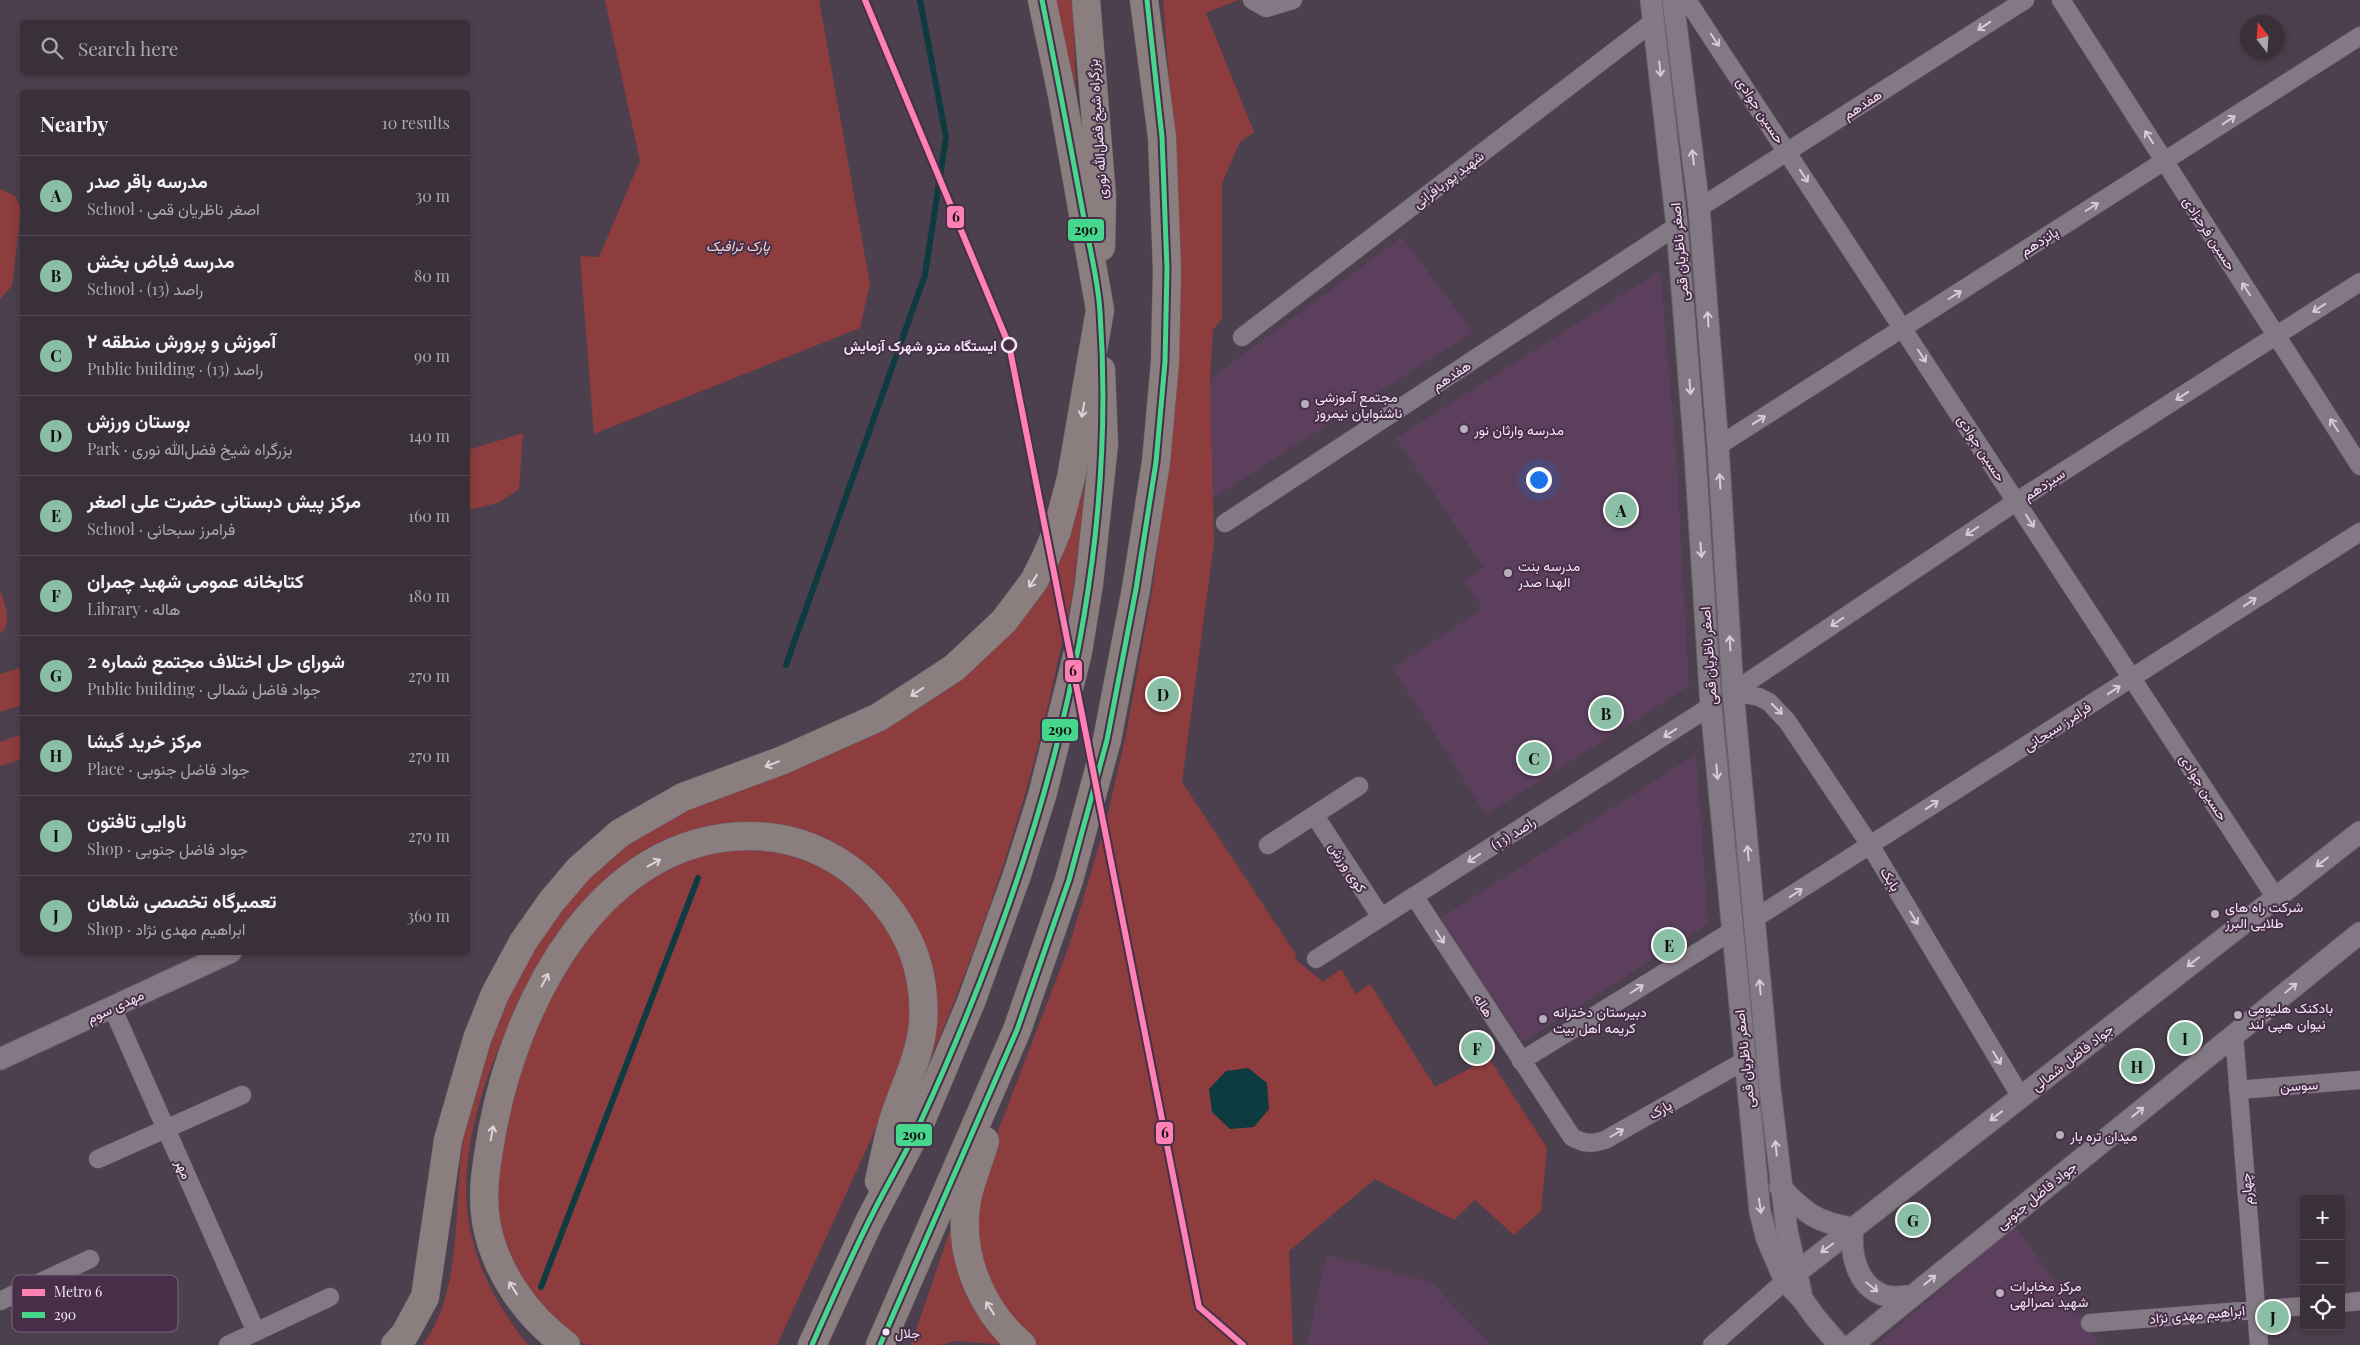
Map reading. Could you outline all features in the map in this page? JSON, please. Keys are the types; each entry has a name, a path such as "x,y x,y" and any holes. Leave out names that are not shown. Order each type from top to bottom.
{"highway":[{"path":"395,1345 405,1334 425,1297 448,1140 476,1039 522,942 551,902 579,869 620,833 683,798 783,760 879,717 954,668 1004,622 1034,581 1057,530 1071,478 1100,310 1062,96 1042,0"},
{"name":"بزرگراه شیخ فضل‌الله نوری","path":"812,1345 869,1222 919,1126 971,1002 1017,875 1042,796 1078,652 1089,584 1104,444 1100,310 1102,197 1086,0"},
{"path":"1022,1345 1001,1324 981,1293 969,1256 965,1235 965,1214 970,1188 1017,1030 1069,880 1107,740 1136,589 1156,462 1165,362 1167,269 1162,137 1146,3"},
{"path":"566,1345 544,1326 514,1290 499,1263 491,1242 484,1208 485,1174 496,1107 511,1054 532,1004 557,956 594,910 626,880 652,864 706,839 762,836 790,840 821,851 853,872 883,899 911,945 918,964 922,1009 920,1047 894,1118 869,1222"},
{"path":"880,1345 1017,1030"}],"street":[{"path":"1252,0 1266,8 1276,7 1293,0"},
{"path":"1652,10 1663,0"},
{"name":"اصغر ناظریان قمی","path":"1673,0 1700,208 1718,446 1733,692 1790,1277"},
{"name":"حسین جوادی","path":"1688,0 2276,898"},
{"name":"هفدهم","path":"1700,208 2025,0"},
{"name":"حسین فرحزادی","path":"2061,0 2360,466"},
{"name":"اصغر ناظریان قمی","path":"1652,10 1677,226 1695,454 1711,706 1760,1212 1767,1239 1803,1300 1815,1317 1840,1345"},
{"name":"شهید پوربافرانی","path":"1242,336 1652,10"},
{"name":"پانزدهم","path":"1718,446 2360,36"},
{"path":"1677,226 1700,208"},
{"name":"هفدهم","path":"1225,523 1677,226"},
{"name":"سیزدهم","path":"1733,692 2017,501 2360,282"},
{"path":"1695,454 1718,446"},
{"name":"فرامرز سبحانی","path":"1754,919 2360,532"},
{"path":"1711,706 1733,692"},
{"name":"بابک","path":"1733,692 1759,697 1778,710 1870,845 2021,1097"},
{"name":"راصد (13)","path":"1316,959 1711,706"},
{"path":"1268,845 1315,816 1358,786"},
{"name":"کوی ورزش","path":"1315,816 1381,917"},
{"name":"جواد فاضل شمالی","path":"1790,1277 2360,832"},
{"name":"هاله","path":"1414,896 1572,1137"},
{"path":"1521,1060 1754,919"},
{"name":"جواد فاضل جنوبی","path":"1852,1345 2360,932"},
{"name":"مهدی سوم","path":"0,1059 225,955"},
{"name":"مهر","path":"112,1007 256,1332"},
{"name":"چهارم","path":"2234,1034 2259,1345"},
{"name":"پارک","path":"1572,1137 1582,1143 1593,1144 1605,1140 1744,1061"},
{"name":"سوسن","path":"2238,1090 2360,1080"},
{"path":"98,1159 242,1095"},
{"path":"1780,1187 1808,1215 1831,1225 1853,1228 1851,1244 1853,1259 1863,1280 1881,1295 1895,1298 1910,1296"},
{"path":"56,1275 90,1259"},
{"path":"1712,1345 1790,1277"},
{"path":"0,1301 12,1295"},
{"path":"228,1345 330,1297"},
{"path":"2345,1302 2360,1301"},
{"name":"ابراهیم مهدی نژاد","path":"2090,1322 2300,1306"}],"shaded area":[{"path":"1402,237 1473,332 1213,498 1210,379"},
{"path":"1660,271 1676,452 1689,686 1486,815 1393,668 1483,609 1464,581 1484,568 1396,438"},
{"path":"1696,754 1708,924 1523,1042 1438,920"},
{"path":"1248,1068 1267,1083 1269,1109 1254,1127 1230,1129 1212,1112 1209,1089 1226,1071"},
{"name":"مرکز مخابرات شهید نصرالهی","path":"2017,1228 2100,1345 1876,1345 1998,1241"},
{"path":"1326,1255 1431,1282 1491,1345 1307,1345"}],"green space":[{"name":"پارک ترافیک","path":"605,0 819,0 870,284 860,328 594,434 580,256 599,257 640,161"},
{"path":"1052,0 1073,0 1076,103"},
{"path":"1163,0 1238,0 1206,13 1254,132 1240,142 1222,183 1222,318 1213,330 1210,379 1214,543 1182,782 1297,956 1294,958 1323,982 1341,969 1356,994 1370,984 1435,1087 1489,1058 1547,1148 1541,1211 1514,1235 1475,1200 1454,1220 1375,1179 1289,1251 1293,1345 1032,1345 993,1302 974,1229 987,1160 1069,946 1105,826 1126,735 1154,579 1168,450 1178,311 1170,90"},
{"path":"0,189 15,196 20,207 20,218 12,286 0,299"},
{"path":"523,433 519,489 498,503 470,510 470,449"},
{"path":"1088,443 1070,608 1045,720 1029,779 993,897 950,1012 902,1125 932,992 841,852 667,843 515,1015 493,1062 476,1116 467,1172 466,1198 471,1234 480,1264 493,1293 512,1324 529,1345 423,1345 435,1325 449,1281 456,1234 463,1143 491,1039 509,989 542,934 573,895 608,861 647,828 981,658"},
{"path":"0,590 7,619 4,630 0,634"},
{"path":"19,668 20,671 20,706 0,712 0,674"},
{"path":"20,735 20,760 0,766 0,742"},
{"path":"771,848 808,858 848,881 874,908 894,937 908,973 915,1014 897,1082 777,1345 586,1345 567,1333 528,1292 503,1244 493,1196 512,1085 553,987 604,916 644,881 705,852"},
{"path":"961,1198 1006,1345 955,1341 941,1345 911,1345"}],"waterway":[{"path":"786,665 925,275 946,137 920,0"},
{"path":"541,1287 698,878"}],"metro line":[{"name":"6","path":"865,0 1009,345 1199,1307 1243,1345"}],"transit line":[{"name":"290","path":"812,1345 866,1227 920,1123 962,1027 1000,929 1033,829 1061,728 1082,625 1097,521 1103,417 1100,312 1095,273 1042,0"},
{"name":"290","path":"880,1345 1017,1030 1069,880 1107,740 1136,589 1156,462 1165,362 1167,269 1162,137 1147,0"}],"place":[{"name":"ایستگاه مترو شهرک آزمایش","path":"1009,345"},
{"name":"مجتمع آموزشی ناشنوایان نیمروز","path":"1305,404"},
{"name":"مدرسه وارثان نور","path":"1464,429"},
{"name":"مدرسه باقر صدر","path":"1621,510"},
{"name":"مدرسه بنت الهدا صدر","path":"1508,573"},
{"name":"بوستان ورزش","path":"1163,694"},
{"name":"مدرسه فیاض بخش","path":"1606,713"},
{"name":"آموزش و پرورش منطقه ۲","path":"1534,758"},
{"name":"شرکت راه های طلایی البرز","path":"2215,914"},
{"name":"مرکز پیش دبستانی حضرت علی اصغر","path":"1669,945"},
{"name":"بادکنک هلیومی نیوان هپی لند","path":"2238,1015"},
{"name":"دبیرستان دخترانه کریمه اهل بیت","path":"1543,1019"},
{"name":"ناوایی تافتون","path":"2185,1038"},
{"name":"کتابخانه عمومی شهید چمران","path":"1477,1048"},
{"name":"مرکز خرید گیشا","path":"2137,1066"},
{"name":"میدان تره بار","path":"2060,1135"},
{"name":"شورای حل اختلاف مجتمع شماره 2","path":"1913,1220"},
{"name":"مرکز مخابرات شهید نصرالهی","path":"2000,1293"},
{"name":"تعمیرگاه تخصصی شاهان","path":"2273,1317"},
{"name":"جلال","path":"886,1332"}]}
